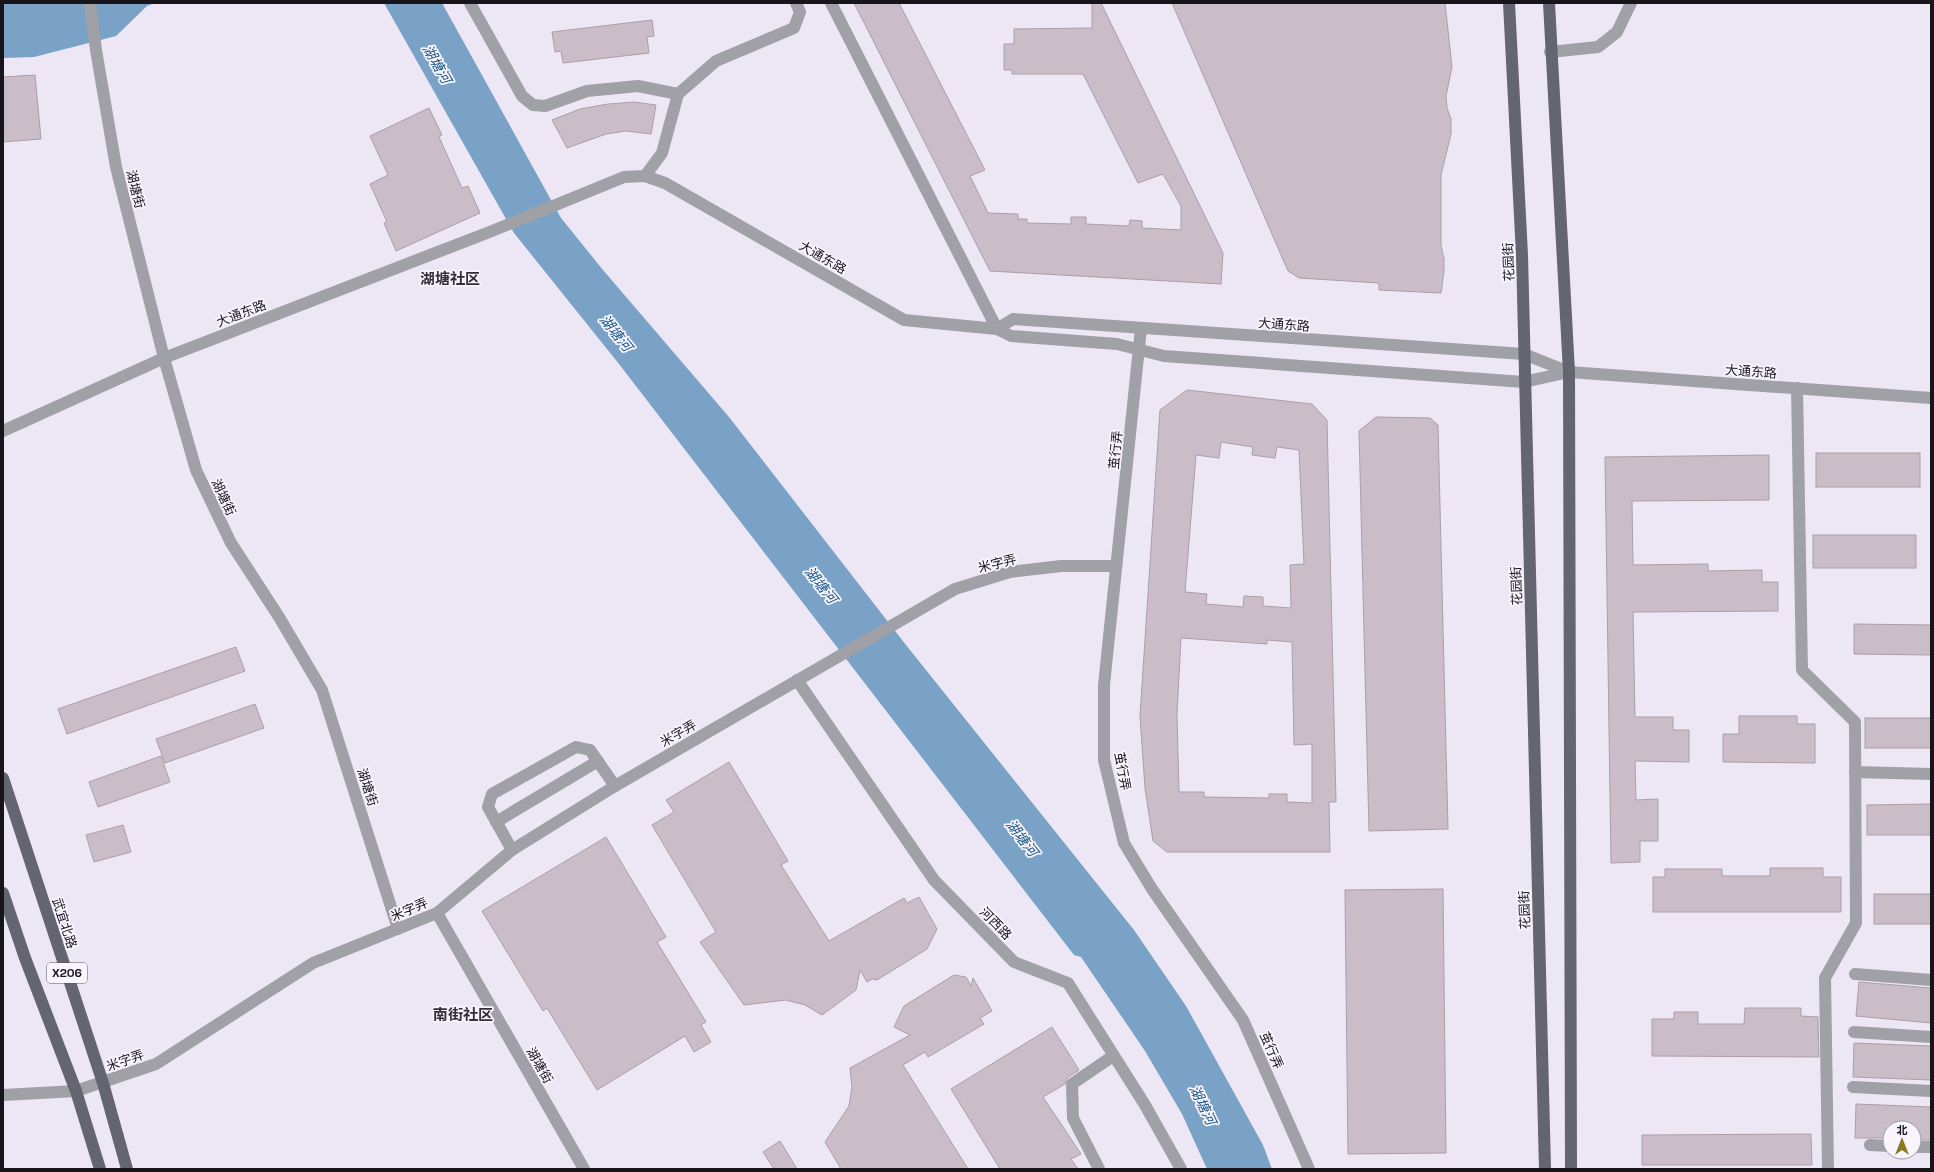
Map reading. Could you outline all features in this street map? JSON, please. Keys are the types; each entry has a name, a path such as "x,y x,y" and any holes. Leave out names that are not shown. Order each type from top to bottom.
{"main road":[{"name":"花园街","path":"1509,3 1522,255 1545,1169"},
{"path":"1548,3 1568,372 1571,1169"},
{"name":"武宜北路","path":"3,778 103,1083 127,1169"},
{"name":"X206","path":"3,893 25,958 76,1092 100,1169"}],"street":[{"name":"湖塘街","path":"90,3 96,50 116,167 164,358 196,470 227,537 279,617 322,690 398,929"},
{"path":"470,3 522,96 533,105 545,106 587,91 638,86 678,94"},
{"path":"645,176 662,154 678,94 716,61 794,28 800,12 796,3"},
{"path":"831,3 997,329"},
{"path":"1550,52 1598,47 1617,32 1631,3"},
{"name":"大通东路","path":"3,431 164,358 492,231 566,199 624,177 645,176 665,183 904,320 997,329 1011,336 1117,344 1164,356 1524,382 1568,372 1931,398"},
{"name":"大通东路","path":"997,329 1013,319 1524,354 1568,372"},
{"name":"茧行弄","path":"1141,328 1140,350 1104,686 1104,760 1124,843 1152,889 1243,1020 1309,1169"},
{"path":"1797,388 1802,670 1855,722 1856,923 1825,978 1828,1169"},
{"name":"米字弄","path":"3,1095 76,1092 156,1064 313,963 437,913 512,850 615,786 955,589 1010,572 1061,566 1116,566"},
{"name":"河西路","path":"797,680 934,880 1014,962 1068,983 1145,1105 1181,1169"},
{"path":"512,850 488,807 492,794 576,747 590,750 615,786"},
{"path":"496,822 598,761"},
{"path":"1855,772 1931,774"},
{"name":"湖塘街","path":"437,913 584,1169"},
{"path":"1855,974 1931,980"},
{"path":"1854,1032 1931,1037"},
{"path":"1099,1169 1073,1118 1072,1084 1113,1056"},
{"path":"1853,1087 1931,1091"},
{"path":"1870,1145 1882,1146"}],"water":[{"path":"3,3 155,3 147,6 116,36 34,57 3,58"},
{"name":"湖塘河","path":"384,3 442,3 561,218 603,270 729,417 906,645 1134,930 1186,1006 1263,1145 1272,1169 1207,1169 1182,1114 1145,1051 1081,957 1074,955 619,364 514,233"}],"building":[{"path":"854,3 899,3 985,170 970,176 988,213 1018,214 1018,219 1027,219 1027,223 1071,224 1071,217 1086,217 1086,224 1129,226 1130,220 1142,221 1142,228 1181,230 1181,206 1163,174 1138,183 1083,74 1012,74 1012,70 1004,70 1004,44 1014,44 1014,29 1092,28 1092,3 1101,3 1223,253 1221,284 990,271"},
{"path":"1172,3 1445,3 1452,67 1446,96 1447,108 1451,119 1451,134 1441,175 1441,245 1444,259 1444,271 1441,293 1379,290 1379,283 1299,278 1288,271"},
{"path":"652,20 654,36 647,37 649,53 563,63 561,51 555,52 552,32"},
{"path":"35,75 41,139 3,142 3,77"},
{"path":"634,102 656,105 651,134 626,131 606,134 567,148 552,120 580,109 608,104"},
{"path":"429,108 442,135 439,137 462,188 468,186 480,213 396,251 384,223 387,222 370,184 388,175 370,136"},
{"path":"1187,390 1312,404 1327,420 1336,802 1329,802 1330,852 1167,852 1153,841 1145,788 1140,716 1160,410","holes":["1221,442 1253,447 1252,455 1275,458 1277,447 1299,450 1304,564 1290,565 1291,608 1263,606 1263,597 1244,596 1243,607 1206,604 1207,594 1185,592 1196,455 1219,458","1181,638 1267,644 1267,640 1292,642 1294,745 1312,744 1312,803 1287,802 1287,794 1269,794 1269,798 1204,797 1204,792 1179,792 1177,714"]},
{"path":"1376,417 1430,418 1438,425 1448,829 1369,831 1359,431"},
{"path":"1816,453 1920,453 1920,487 1816,487"},
{"path":"1769,455 1769,500 1632,501 1633,565 1708,564 1708,571 1762,570 1762,582 1778,582 1778,611 1633,612 1635,717 1673,717 1673,730 1689,730 1689,762 1635,761 1636,800 1658,799 1658,841 1640,841 1640,862 1611,863 1605,457"},
{"path":"1813,535 1916,535 1916,568 1813,568"},
{"path":"1854,624 1931,625 1931,655 1854,654"},
{"path":"236,647 245,671 67,734 58,709"},
{"path":"255,704 264,728 165,763 156,739"},
{"path":"1739,716 1797,716 1797,724 1815,724 1815,763 1723,762 1723,734 1739,734"},
{"path":"1865,718 1931,718 1931,748 1865,748"},
{"path":"161,756 170,782 98,807 89,782"},
{"path":"729,762 788,861 781,865 829,941 904,898 907,903 919,897 937,929 927,949 877,980 872,979 867,982 860,970 856,990 822,1015 805,1005 786,1000 744,1005 700,942 716,932 652,825 674,812 666,800"},
{"path":"1931,804 1931,835 1867,835 1867,805"},
{"path":"123,825 131,852 94,862 86,835"},
{"path":"606,837 666,937 657,942 706,1022 701,1025 711,1042 694,1052 685,1036 597,1090 547,1008 543,1011 482,911"},
{"path":"1770,868 1823,868 1823,877 1841,877 1841,912 1653,912 1653,877 1665,877 1665,869 1722,869 1722,876 1770,876"},
{"path":"1443,889 1446,1153 1348,1154 1345,890"},
{"path":"1874,894 1931,894 1931,924 1874,924"},
{"path":"954,975 966,977 971,986 973,978 992,1011 980,1018 984,1024 928,1057 925,1052 903,1065 968,1169 841,1169 825,1142 849,1106 852,1087 850,1068 910,1035 894,1027 904,1006"},
{"path":"1859,982 1931,988 1931,1023 1856,1016"},
{"path":"1745,1008 1801,1008 1801,1016 1818,1017 1819,1057 1652,1056 1652,1019 1674,1019 1674,1012 1698,1012 1698,1024 1744,1024"},
{"path":"1052,1027 1079,1070 1067,1078 1065,1084 1043,1097 1081,1154 1071,1159 1078,1169 1000,1169 951,1089"},
{"path":"1854,1043 1931,1046 1931,1080 1853,1077"},
{"path":"1856,1104 1931,1107 1931,1140 1922,1140 1922,1120 1882,1120 1882,1138 1855,1138"},
{"path":"1811,1134 1812,1165 1642,1165 1642,1135"},
{"path":"780,1141 797,1169 774,1169 763,1152"}],"district":[{"name":"湖塘社区","path":"450,279"},
{"name":"南街社区","path":"463,1015"}]}
